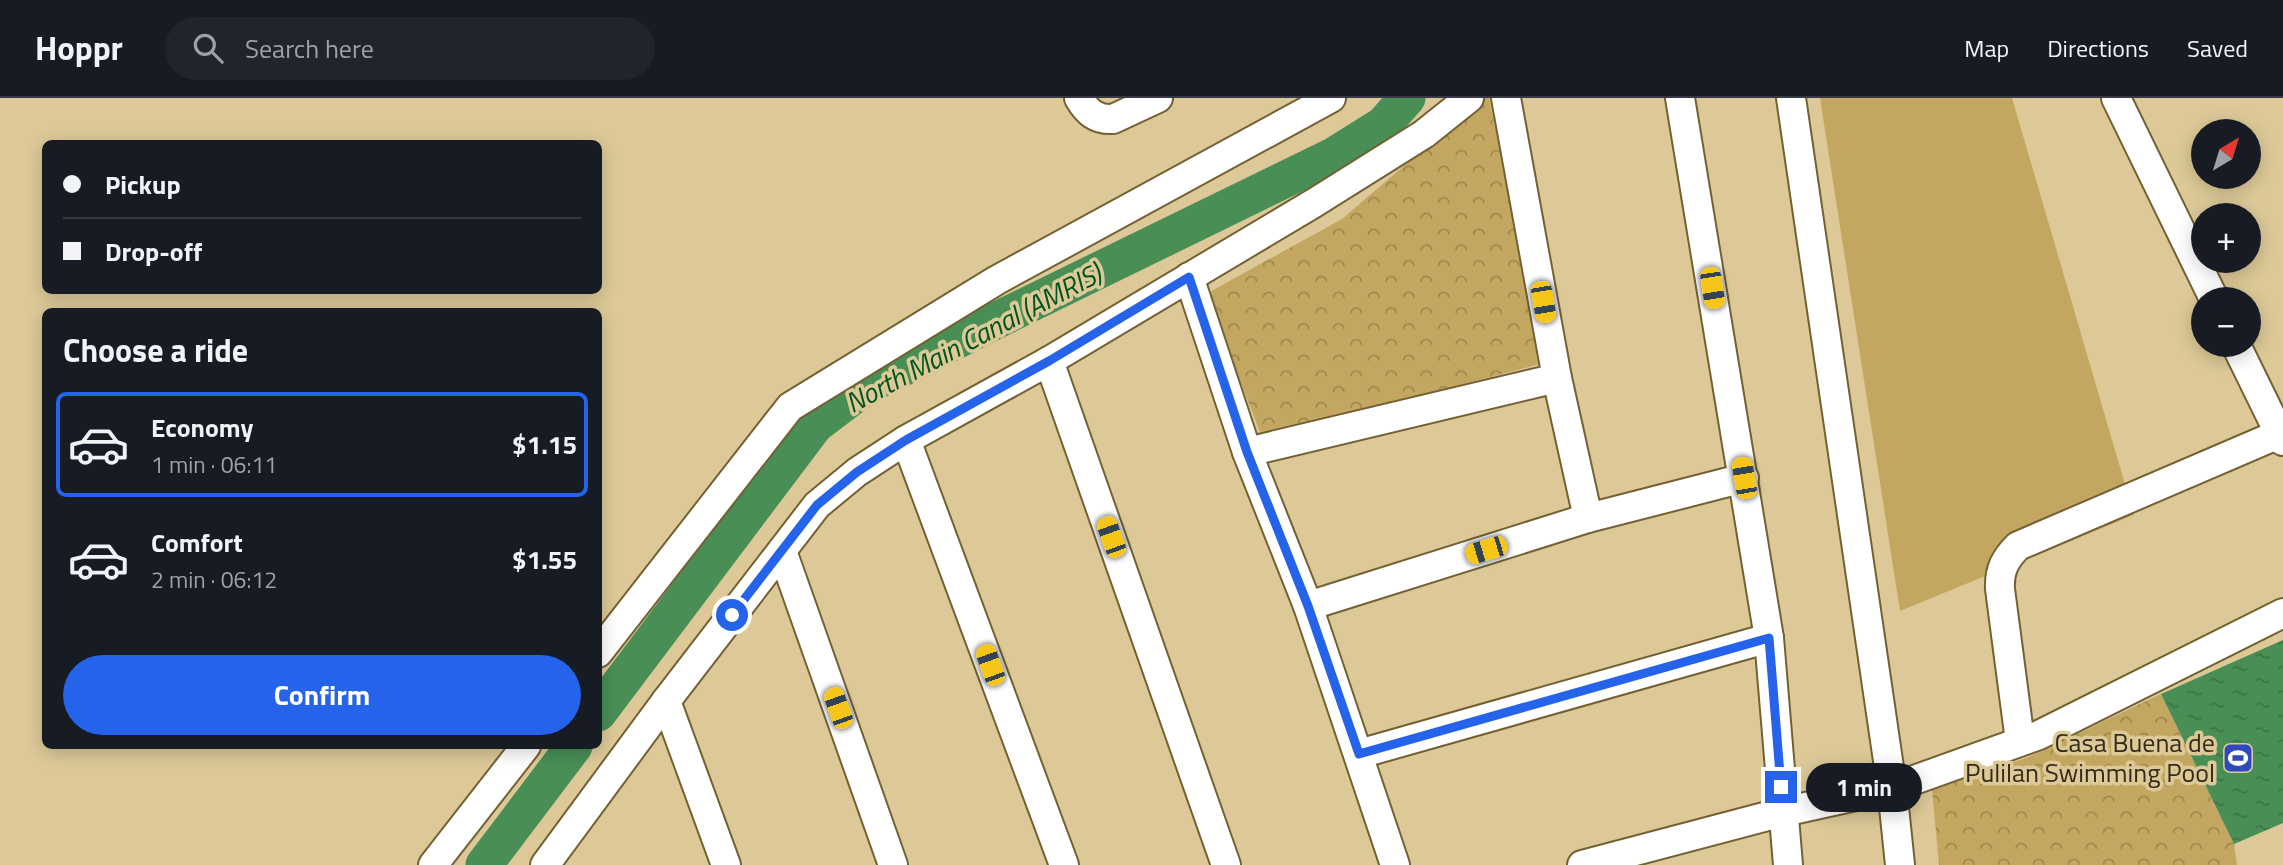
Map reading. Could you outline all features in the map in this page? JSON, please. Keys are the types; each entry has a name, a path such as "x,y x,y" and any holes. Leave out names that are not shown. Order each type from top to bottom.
{"street":[{"path":"1079,98 1092,115 1107,120 1158,98"},
{"path":"602,648 790,407 997,280 1331,98"},
{"path":"545,865 666,701 817,505 857,472 906,440 1049,361 1314,203 1424,134 1469,98"},
{"path":"1506,98 1557,378 1588,518"},
{"path":"1680,98 1769,638 1788,865"},
{"path":"1791,98 1892,788 1900,865"},
{"path":"2116,98 2208,287"},
{"path":"1189,277 1247,452 1308,606 1395,865"},
{"path":"2020,741 2000,589 2003,566 2018,546 2281,437 2242,357"},
{"path":"1049,361 1226,865"},
{"path":"1247,452 1557,378"},
{"path":"906,440 1064,865"},
{"path":"1308,606 1588,518 1744,478"},
{"path":"782,551 893,865"},
{"path":"1582,865 1783,812 1892,788 2051,729 2283,612"},
{"path":"1359,754 1769,638"},
{"path":"666,701 726,865"},
{"path":"433,865 524,749"}],"green space":[{"path":"1483,98 1489,98 1544,363 1410,398 1260,432 1206,294 1342,219"},
{"path":"1820,98 2012,98 2134,515 1900,611"},
{"path":"2161,694 2234,844 2237,865 1939,865 1932,789 2026,758"}],"water":[{"name":"Casa Buena de Pulilan Swimming Pool","path":"2283,640 2283,823 2234,844 2161,694"}],"waterway":[{"name":"North Main Canal (AMRIS)","path":"602,708 815,425 865,387 1335,155 1383,125 1407,98"},
{"name":"North Main Canal (AMRIS)","path":"484,865 572,749"}],"place":[{"name":"Casa Buena de Pulilan Swimming Pool","path":"2238,758"}],"route":[{"path":"732,615 817,505 857,472 906,440 1049,361 1189,277 1247,452 1308,606 1359,754 1769,638 1781,787"}]}
